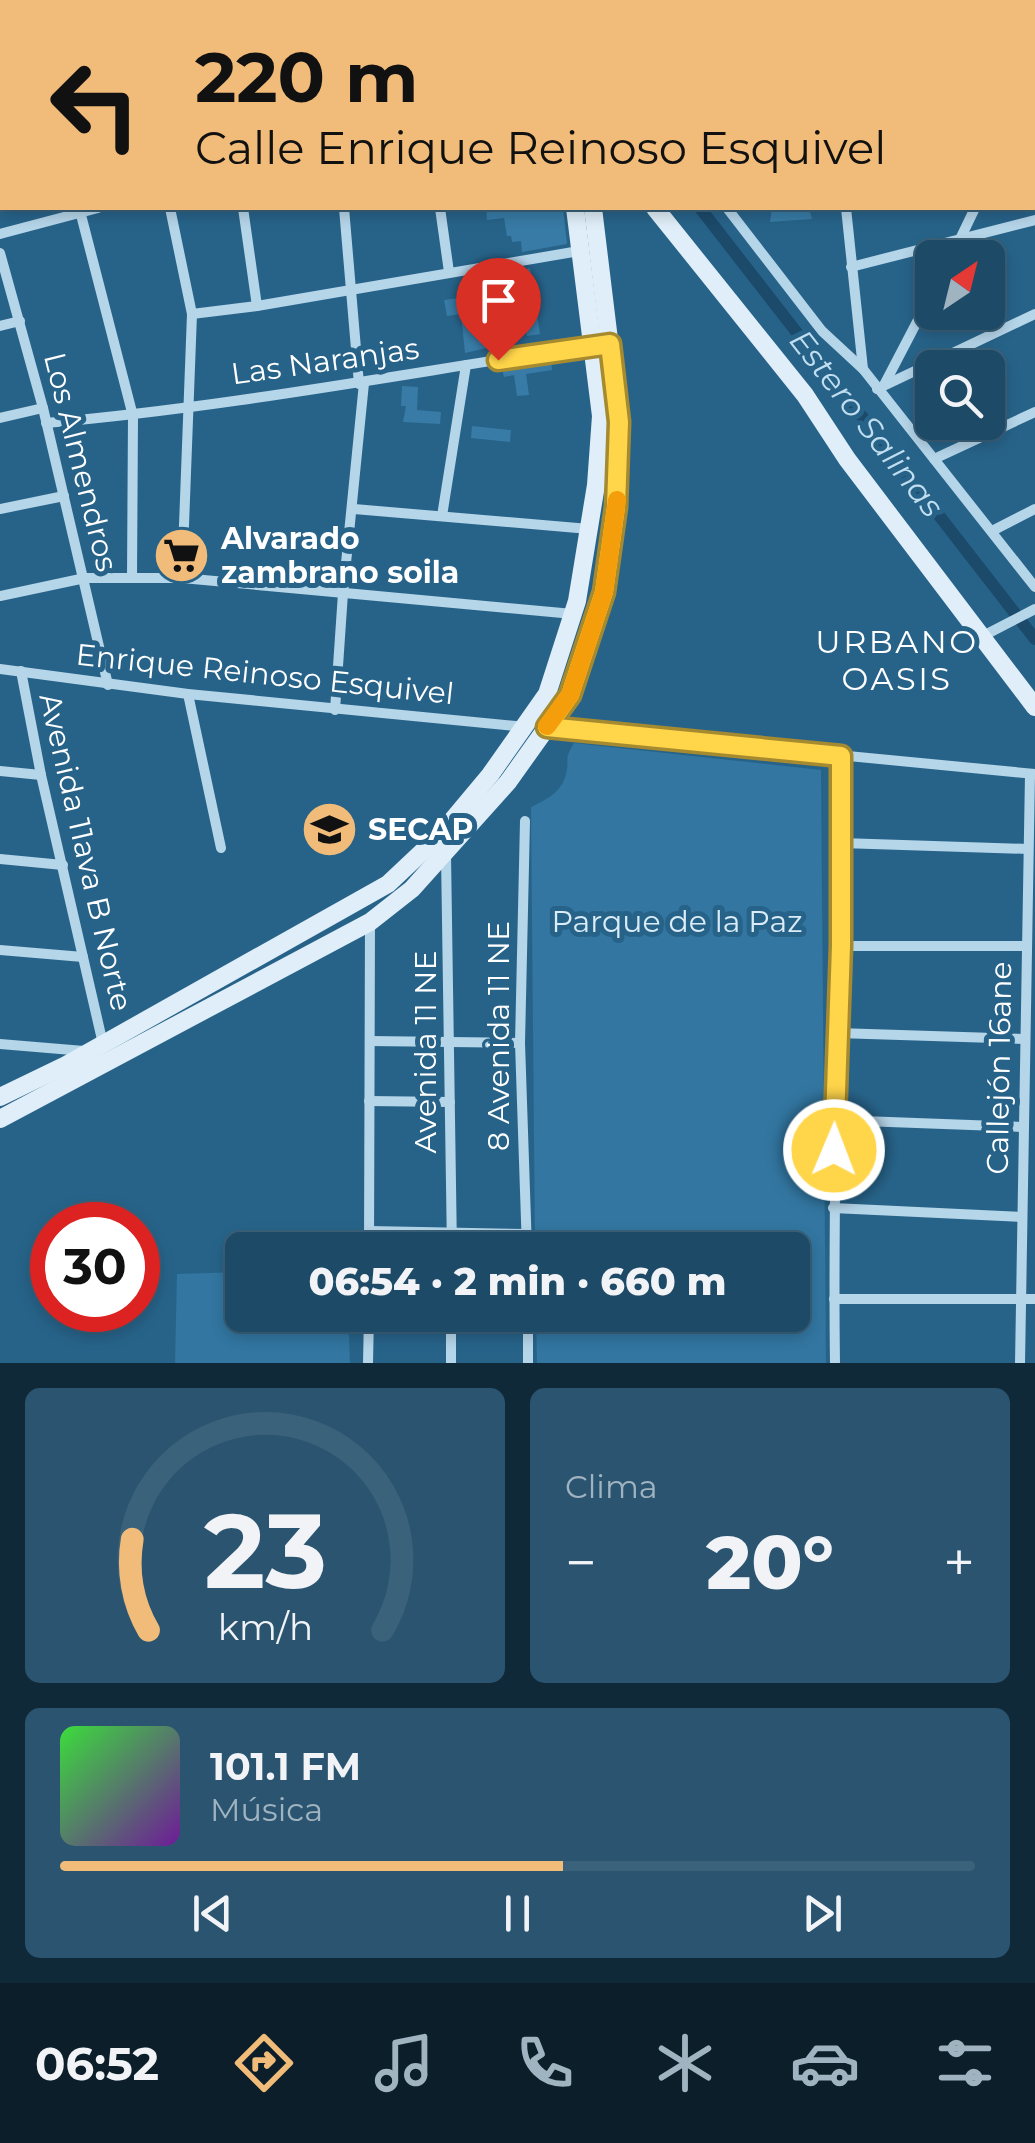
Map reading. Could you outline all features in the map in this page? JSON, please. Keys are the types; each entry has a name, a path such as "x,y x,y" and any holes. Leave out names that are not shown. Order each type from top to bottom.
{"main road":[{"path":"0,1119 370,922 412,889 446,854 508,782 570,695 604,592 616,507 619,422 579,251 575,210"},
{"path":"0,1098 97,1048 388,884 440,836 525,727 547,694 574,614 590,530 601,416 593,210"},
{"path":"656,210 805,395 847,459 991,632 1035,707"}],"street":[{"path":"0,234 86,210"},
{"path":"170,210 192,314 182,578"},
{"path":"244,210 258,306"},
{"path":"335,710 362,384 344,210"},
{"path":"440,210 448,272"},
{"path":"729,210 822,331 881,387 1035,587"},
{"path":"846,210 863,369"},
{"path":"959,240 974,210"},
{"path":"80,211 133,416 132,578"},
{"path":"962,240 1035,218"},
{"path":"192,314 579,251"},
{"path":"851,266 915,251"},
{"name":"Los Almendros","path":"0,253 43,408 108,685"},
{"path":"881,387 1035,314"},
{"path":"0,326 20,321"},
{"path":"881,387 915,324"},
{"name":"Las Naranjas","path":"46,423 133,416 362,384 601,345"},
{"path":"442,516 466,365"},
{"path":"0,418 43,408"},
{"path":"934,459 1035,412"},
{"path":"0,510 64,496"},
{"path":"354,508 590,530"},
{"path":"992,531 1035,509"},
{"path":"0,596 85,578 182,578 574,614"},
{"path":"991,632 1035,609"},
{"name":"Enrique Reinoso Esquivel","path":"0,669 335,710 1033,774"},
{"name":"Avenida 11ava B Norte","path":"21,671 82,957 97,1048"},
{"path":"188,694 221,848"},
{"path":"835,1363 833,1208 841,946 841,756"},
{"path":"0,771 41,775"},
{"name":"Callejón 16ane","path":"1020,1363 1028,849 1033,774"},
{"name":"8 Avenida 11 NE","path":"525,821 520,1043 526,1232"},
{"path":"841,842 1028,849"},
{"name":"Avenida 11 NE","path":"446,854 452,1232"},
{"path":"0,859 63,865"},
{"path":"370,922 369,1231 452,1232"},
{"path":"841,946 1026,946"},
{"path":"0,950 82,957"},
{"path":"837,1033 1025,1039"},
{"path":"370,1040 520,1043"},
{"path":"0,1044 97,1048"},
{"path":"369,1100 450,1102"},
{"path":"835,1120 1023,1124 1035,1112"},
{"path":"1022,1162 1035,1180"},
{"path":"833,1208 1022,1217"},
{"path":"834,1299 1035,1299"},
{"path":"368,1332 368,1363"},
{"path":"452,1332 452,1363"},
{"path":"528,1332 528,1363"}],"green space":[{"name":"Parque de la Paz","path":"574,743 821,770 826,1363 537,1363 536,1332 810,1332 810,1232 535,1232 531,807 561,786"},
{"path":"225,1273 225,1332 349,1332 350,1363 175,1363 177,1274"}],"building":[{"path":"486,210 563,210 567,244 522,252 521,241 512,242 511,236 507,236 504,218 487,220"},
{"path":"772,210 810,210 812,219 770,222"},
{"path":"530,268 540,334 527,336 514,271"},
{"path":"471,278 487,279 491,347 465,353 461,314 447,316 444,300 474,296"},
{"path":"551,361 552,370 526,374 529,395 517,396 514,375 504,377 502,368"},
{"path":"402,386 418,387 417,410 441,412 440,424 403,422 406,406 401,406"},
{"path":"472,426 511,430 510,442 471,438"}],"waterway":[{"name":"Estero Salinas","path":"702,210 1035,639"}],"slow traffic":[{"path":"547,726 570,695 604,592 617,500"}],"place":[{"name":"Alvarado zambrano soila","path":"182,555"},
{"name":"SECAP","path":"329,829"}],"district":[{"name":"URBANO OASIS","path":"897,660"}],"route":[{"path":"498,360 610,344 619,422 616,507 604,592 570,695 547,727 841,756 841,946 834,1150"}]}
